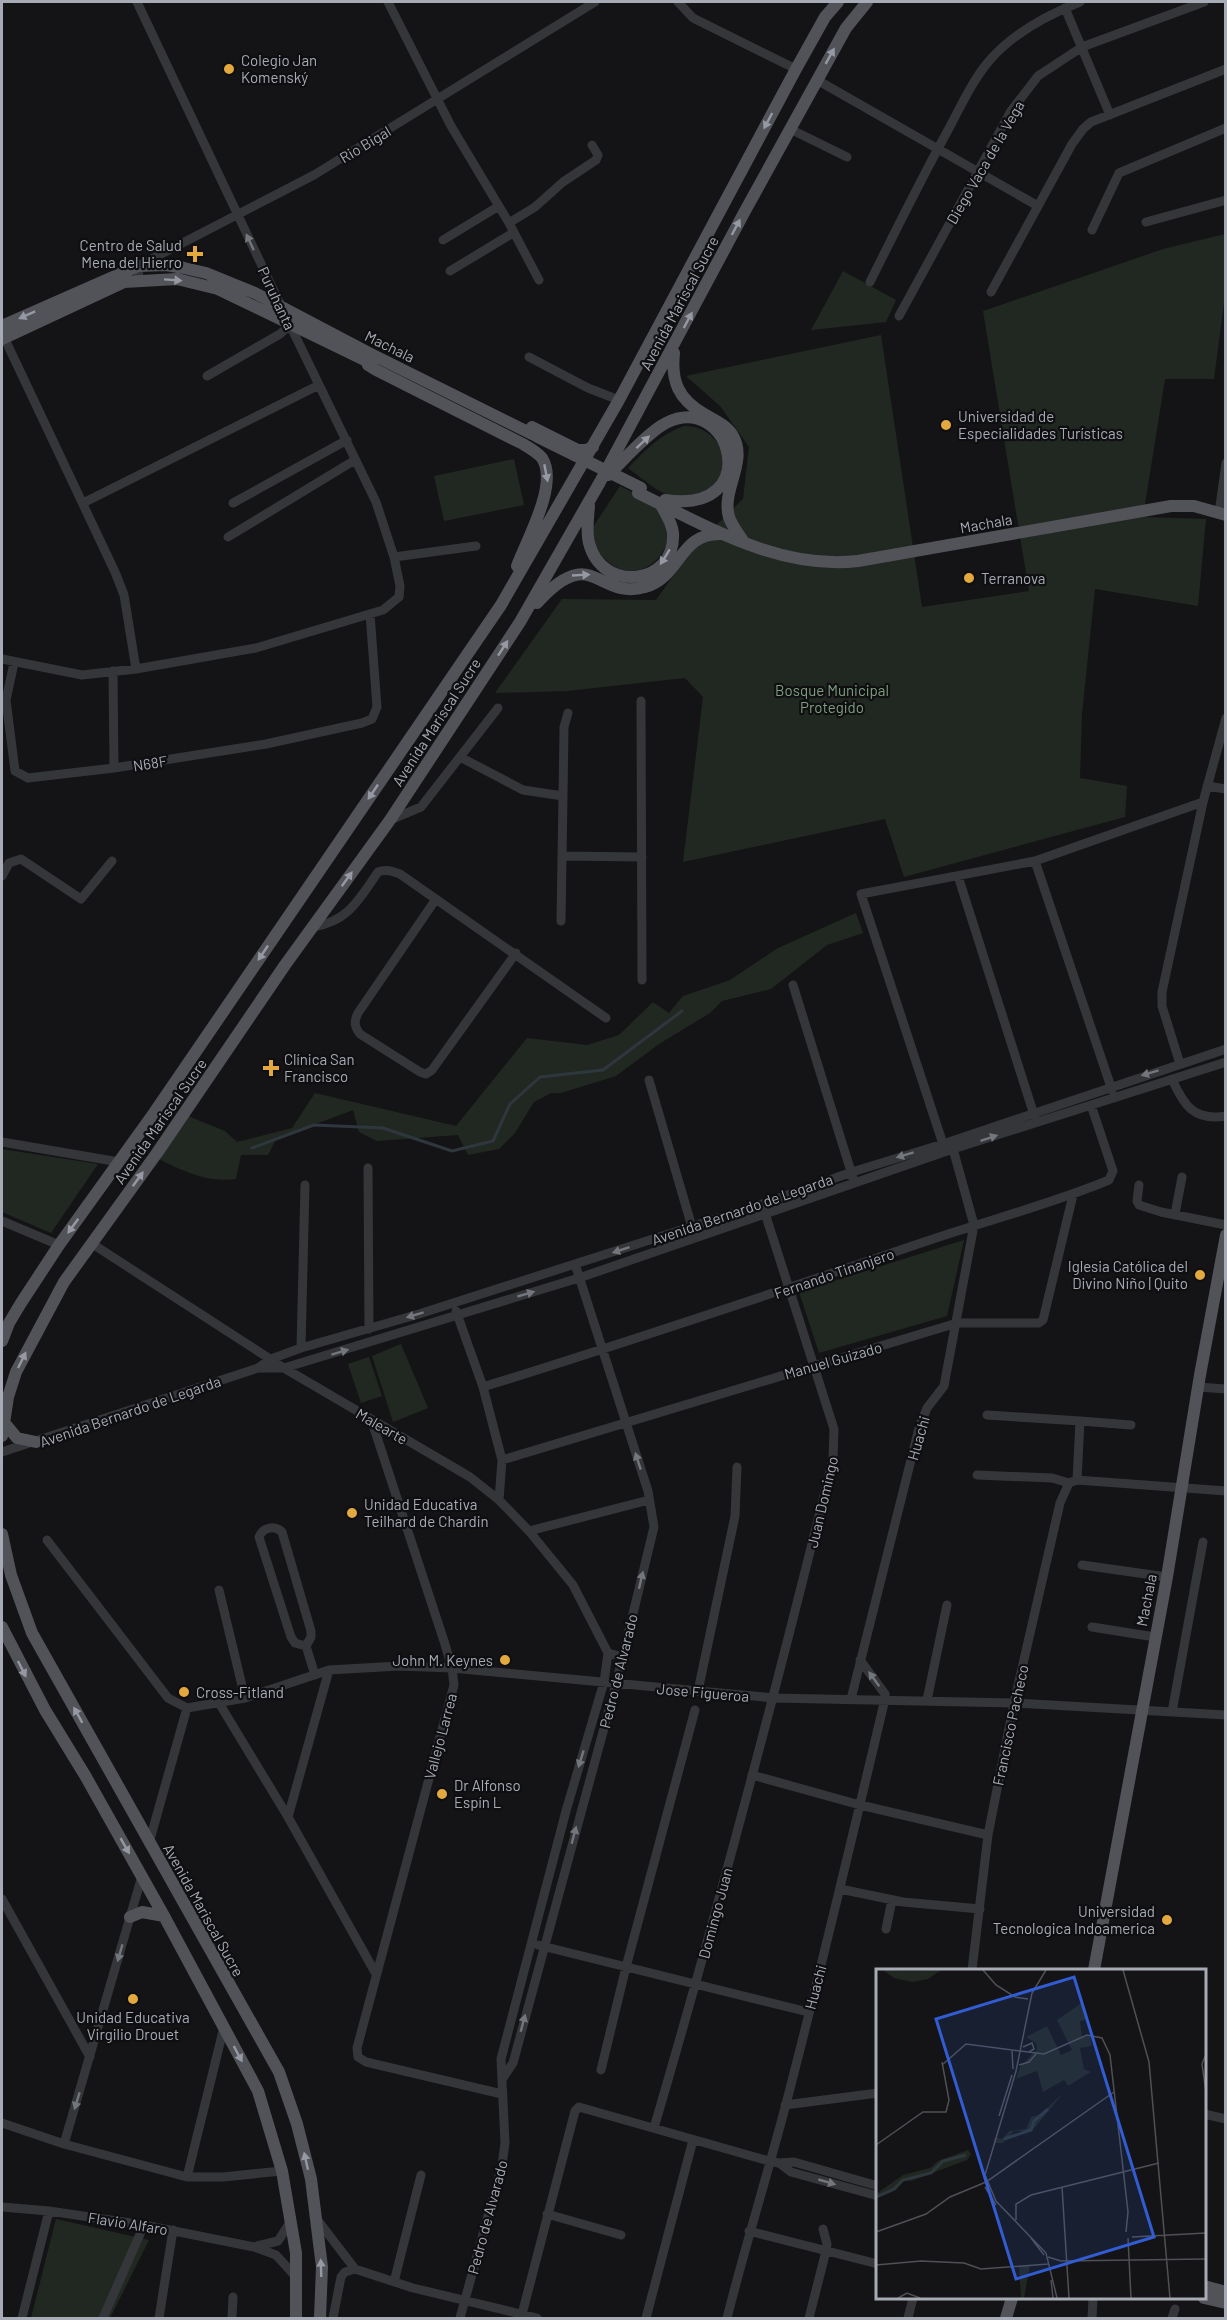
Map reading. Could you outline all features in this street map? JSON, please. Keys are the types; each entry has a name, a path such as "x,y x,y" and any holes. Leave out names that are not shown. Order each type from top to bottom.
{"main road":[{"name":"Avenida Mariscal Sucre","path":"2,1341 15,1313 59,1245 119,1162 501,605 619,400 825,17 838,2"},
{"name":"Avenida Mariscal Sucre","path":"2,1436 8,1397 22,1359 58,1292 390,820 520,622 600,482 846,28 867,2"},
{"name":"Machala","path":"2,333 138,266 166,265 206,273 281,306 368,356 726,534 791,558 819,562 843,562 1171,506 1183,505 1222,514"},
{"name":"Machala","path":"2,333 124,282 139,279 177,279 218,289 253,304 290,324 420,377 537,440"},
{"path":"675,345 674,380 680,390 695,408 723,425 733,436 738,455 728,509 734,527 748,543"},
{"path":"368,356 368,365 376,370 523,444 542,459 548,478 546,493 501,605"},
{"path":"420,377 452,387 578,450 593,447"},
{"path":"589,502 589,542 594,556 610,572 632,578 653,571 664,561 671,548 671,526 663,502 688,502 702,499 721,487 727,473 729,457 721,435 708,424 684,418 667,422 600,482"},
{"name":"Machala","path":"663,502 748,543"},
{"path":"520,622 553,585 563,578 590,574 621,587 644,587 663,577 694,540 711,534 726,534"},
{"name":"Machala","path":"1094,1969 1167,1577 1198,1386 1221,1278 1226,1235"},
{"path":"3,1421 17,1438 36,1442"},
{"name":"Avenida Mariscal Sucre","path":"2,1534 11,1575 32,1633 279,2072 297,2124 310,2179 322,2267 320,2319"},
{"path":"2,1627 40,1701 142,1876 258,2091 282,2171 291,2221 296,2253 296,2319"},
{"path":"86,1777 106,1767"},
{"path":"108,1816 127,1804"},
{"path":"130,1917 142,1912 164,1916"},
{"path":"1206,2287 1225,2298"},
{"path":"1206,2298 1225,2298"},
{"path":"1006,2319 1008,2299"}],"street":[{"name":"Puruhanta","path":"137,2 273,293 376,502 394,557 399,586 397,599 383,610 370,614"},
{"path":"388,2 437,100 509,223 539,280"},
{"name":"Rio Bigal","path":"138,266 314,175 595,2"},
{"path":"678,2 693,18 796,69"},
{"path":"870,282 938,148 969,91 989,61 1008,42 1031,26 1080,2"},
{"name":"Diego Vaca de la Vega","path":"899,316 1011,111 1038,76 1082,47 1204,2"},
{"path":"1065,8 1110,115"},
{"path":"990,292 1072,144 1083,129 1091,122 1226,69"},
{"path":"817,80 1038,206"},
{"path":"1092,230 1119,173 1226,128"},
{"path":"790,129 847,156"},
{"path":"509,223 535,207 563,182 596,160 598,155 592,146"},
{"path":"1146,222 1226,200"},
{"path":"443,240 498,206"},
{"path":"450,271 513,233"},
{"path":"138,266 139,279"},
{"path":"207,376 280,334 290,324"},
{"path":"2,333 103,543 124,595 136,669"},
{"path":"529,357 588,388 619,400"},
{"path":"83,503 319,385"},
{"path":"233,504 347,440"},
{"path":"228,537 356,460"},
{"path":"1222,514 1226,463"},
{"path":"394,557 476,546"},
{"path":"2,659 82,675 136,669 256,648 370,614"},
{"name":"N68F","path":"14,663 6,700 15,771 28,778 114,768 266,744 372,719 375,715 376,699 370,614"},
{"path":"113,671 114,768"},
{"path":"641,701 642,980"},
{"path":"390,820 421,807 498,708"},
{"path":"561,921 564,727 567,713"},
{"path":"1180,1064 1162,1006 1162,992 1203,802 1226,718"},
{"path":"460,757 523,790 563,796"},
{"path":"1207,786 1226,789"},
{"path":"943,1144 861,894 1035,861 1203,802"},
{"path":"562,856 642,857"},
{"path":"2,876 9,863 21,860 81,899 111,861"},
{"path":"1035,861 1115,1098"},
{"path":"313,927 328,924 345,916 378,872 384,869 400,874 606,1018"},
{"path":"958,876 1037,1123"},
{"path":"436,899 358,1012 354,1020 355,1027 360,1034 426,1074 432,1070 516,953"},
{"path":"794,985 855,1184"},
{"name":"Avenida Bernardo de Legarda","path":"258,1368 270,1359 301,1348 369,1329 692,1227 1226,1049"},
{"name":"Avenida Bernardo de Legarda","path":"2,1452 258,1368 284,1368 579,1278 766,1216 953,1149 1226,1062"},
{"path":"1172,1079 1192,1112 1204,1117 1226,1116"},
{"path":"649,1080 692,1227"},
{"name":"Fernando Tinanjero","path":"483,1387 788,1289 974,1225 1073,1195 1109,1180 1113,1171 1091,1105"},
{"path":"2,1142 119,1162"},
{"name":"Huachi","path":"851,1699 919,1428 927,1408 944,1386 957,1323 974,1225 953,1149"},
{"path":"368,1168 369,1329"},
{"path":"1174,1215 1182,1177"},
{"path":"301,1348 305,1185"},
{"path":"1140,1185 1137,1201 1139,1205 1174,1215 1226,1225"},
{"name":"Manuel Guizado","path":"502,1460 625,1421 957,1323 1035,1323 1043,1320 1073,1195"},
{"name":"Juan Domingo","path":"762,1204 834,1429 833,1459 774,1698"},
{"path":"2,1221 59,1245"},
{"name":"Malearte","path":"91,1243 284,1368 470,1477 499,1500 529,1531 573,1585 608,1653"},
{"name":"Pedro de Alvarado","path":"503,2078 513,2063 616,1684 654,1527 648,1491 575,1264"},
{"path":"453,1303 483,1387 502,1460 499,1500"},
{"path":"1198,1386 1226,1389"},
{"path":"987,1415 1131,1425"},
{"name":"Vallejo Larrea","path":"371,1419 452,1668 454,1685 376,1974 357,2048 358,2057 366,2062 502,2094"},
{"name":"Francisco Pacheco","path":"972,1969 988,1835 1014,1703 1060,1503 1073,1481 1080,1421"},
{"path":"698,1692 735,1516 737,1467"},
{"path":"977,1475 1052,1478 1226,1491"},
{"path":"529,1531 649,1500"},
{"path":"306,1646 296,1643 291,1637 259,1537 265,1529 277,1528 282,1532 310,1631 311,1637 306,1646 315,1675"},
{"path":"48,1540 168,1698 187,1708 149,1843"},
{"path":"1172,1712 1203,1542"},
{"path":"1082,1565 1167,1577"},
{"path":"219,1590 245,1698"},
{"path":"927,1700 947,1605"},
{"path":"1092,1627 1155,1637"},
{"path":"608,1653 623,1657"},
{"name":"Pedro de Alvarado","path":"460,2319 502,2165 505,2143 501,2060 566,1811 604,1683 608,1653"},
{"path":"860,1660 885,1694 885,1699"},
{"name":"Jose Figueroa","path":"187,1708 245,1698 329,1670 399,1666 452,1668 774,1698 1014,1703 1226,1715"},
{"path":"288,1817 329,1670"},
{"name":"Domingo Juan","path":"654,2128 774,1698"},
{"name":"Huachi","path":"727,2319 749,2231 774,2162 785,2105 885,1699"},
{"path":"219,1703 288,1817 376,1974"},
{"path":"601,2070 626,1967 695,1710"},
{"path":"752,1775 988,1835"},
{"path":"64,2144 142,1876"},
{"path":"840,1889 892,1900 980,1909"},
{"path":"2,1899 90,2057"},
{"path":"886,1929 892,1900"},
{"path":"530,1943 808,2012"},
{"path":"187,2176 224,2027"},
{"path":"785,2105 876,2093"},
{"path":"521,2317 575,2111 579,2108 774,2162 794,2162 876,2185"},
{"path":"1206,2114 1226,2119"},
{"path":"2,2123 64,2144 187,2176 223,2177 282,2171"},
{"path":"646,2319 693,2140"},
{"path":"774,2162 791,2172 876,2195"},
{"path":"394,2282 421,2175"},
{"name":"Flavio Alfaro","path":"2,2207 49,2211 144,2225 254,2247 276,2255 297,2278"},
{"path":"22,2319 49,2211"},
{"path":"547,2214 621,2235"},
{"path":"316,2218 355,2269 521,2317 537,2319"},
{"path":"254,2247 278,2241 291,2221"},
{"path":"104,2319 144,2225"},
{"path":"809,2319 826,2251 827,2244 823,2229"},
{"path":"159,2319 173,2230"},
{"path":"749,2231 876,2264"},
{"path":"333,2319 341,2277 345,2272 355,2269"},
{"path":"232,2319 233,2297"},
{"path":"908,2319 913,2299"},
{"path":"1092,2319 1093,2299"},
{"path":"1172,2319 1175,2308"}],"green space":[{"name":"Bosque Municipal Protegido","path":"1225,234 1225,295 1214,379 1165,379 1143,517 1206,519 1198,606 1095,589 1082,714 1080,778 1127,786 1125,817 904,877 885,819 683,862 703,697 685,678 567,691 495,693 562,599 656,600 692,549 743,499 749,447 720,406 686,376 881,335 922,607 1029,591 983,311 1163,249"},
{"path":"843,271 896,300 886,322 811,330"},
{"path":"684,426 707,432 715,440 724,459 723,470 719,481 708,491 675,498 656,489 628,468 660,438"},
{"path":"514,459 524,505 444,521 434,476"},
{"path":"620,486 657,508 665,518 668,528 668,538 660,556 644,568 634,571 614,566 594,548 593,527"},
{"path":"856,913 863,933 827,945 771,989 722,1001 710,1013 659,1044 616,1076 561,1093 551,1093 534,1102 515,1133 499,1149 468,1155 458,1135 377,1141 359,1132 353,1110 276,1139 268,1155 241,1155 236,1179 205,1178 157,1158 183,1114 225,1131 237,1142 292,1128 315,1093 456,1126 527,1038 587,1045 619,1035 653,1002 669,1013 683,996 730,980 778,948"},
{"path":"2,1149 98,1164 51,1233 2,1212"},
{"path":"964,1240 947,1316 819,1353 799,1292"},
{"path":"401,1344 428,1408 393,1422 372,1356"},
{"path":"369,1357 382,1396 361,1403 348,1364"},
{"path":"56,2219 149,2240 110,2318 31,2318"}],"waterway":[{"path":"252,1148 314,1125 383,1128 452,1151 493,1141 510,1104 540,1077 603,1070 682,1011"}],"place":[{"name":"Colegio Jan Komenský","path":"229,69"},
{"name":"Centro de Salud Mena del Hierro","path":"195,254"},
{"name":"Universidad de Especialidades Turísticas","path":"946,425"},
{"name":"Terranova","path":"969,578"},
{"name":"Clínica San Francisco","path":"271,1068"},
{"name":"Iglesia Católica del Divino Niño | Quito","path":"1200,1275"},
{"name":"Unidad Educativa Teilhard de Chardin","path":"352,1513"},
{"name":"John M. Keynes","path":"505,1660"},
{"name":"Cross-Fitland","path":"184,1692"},
{"name":"Dr Alfonso Espín L","path":"442,1794"},
{"name":"Universidad Tecnologica Indoamerica","path":"1167,1920"},
{"name":"Unidad Educativa Virgilio Drouet","path":"133,1999"}]}
